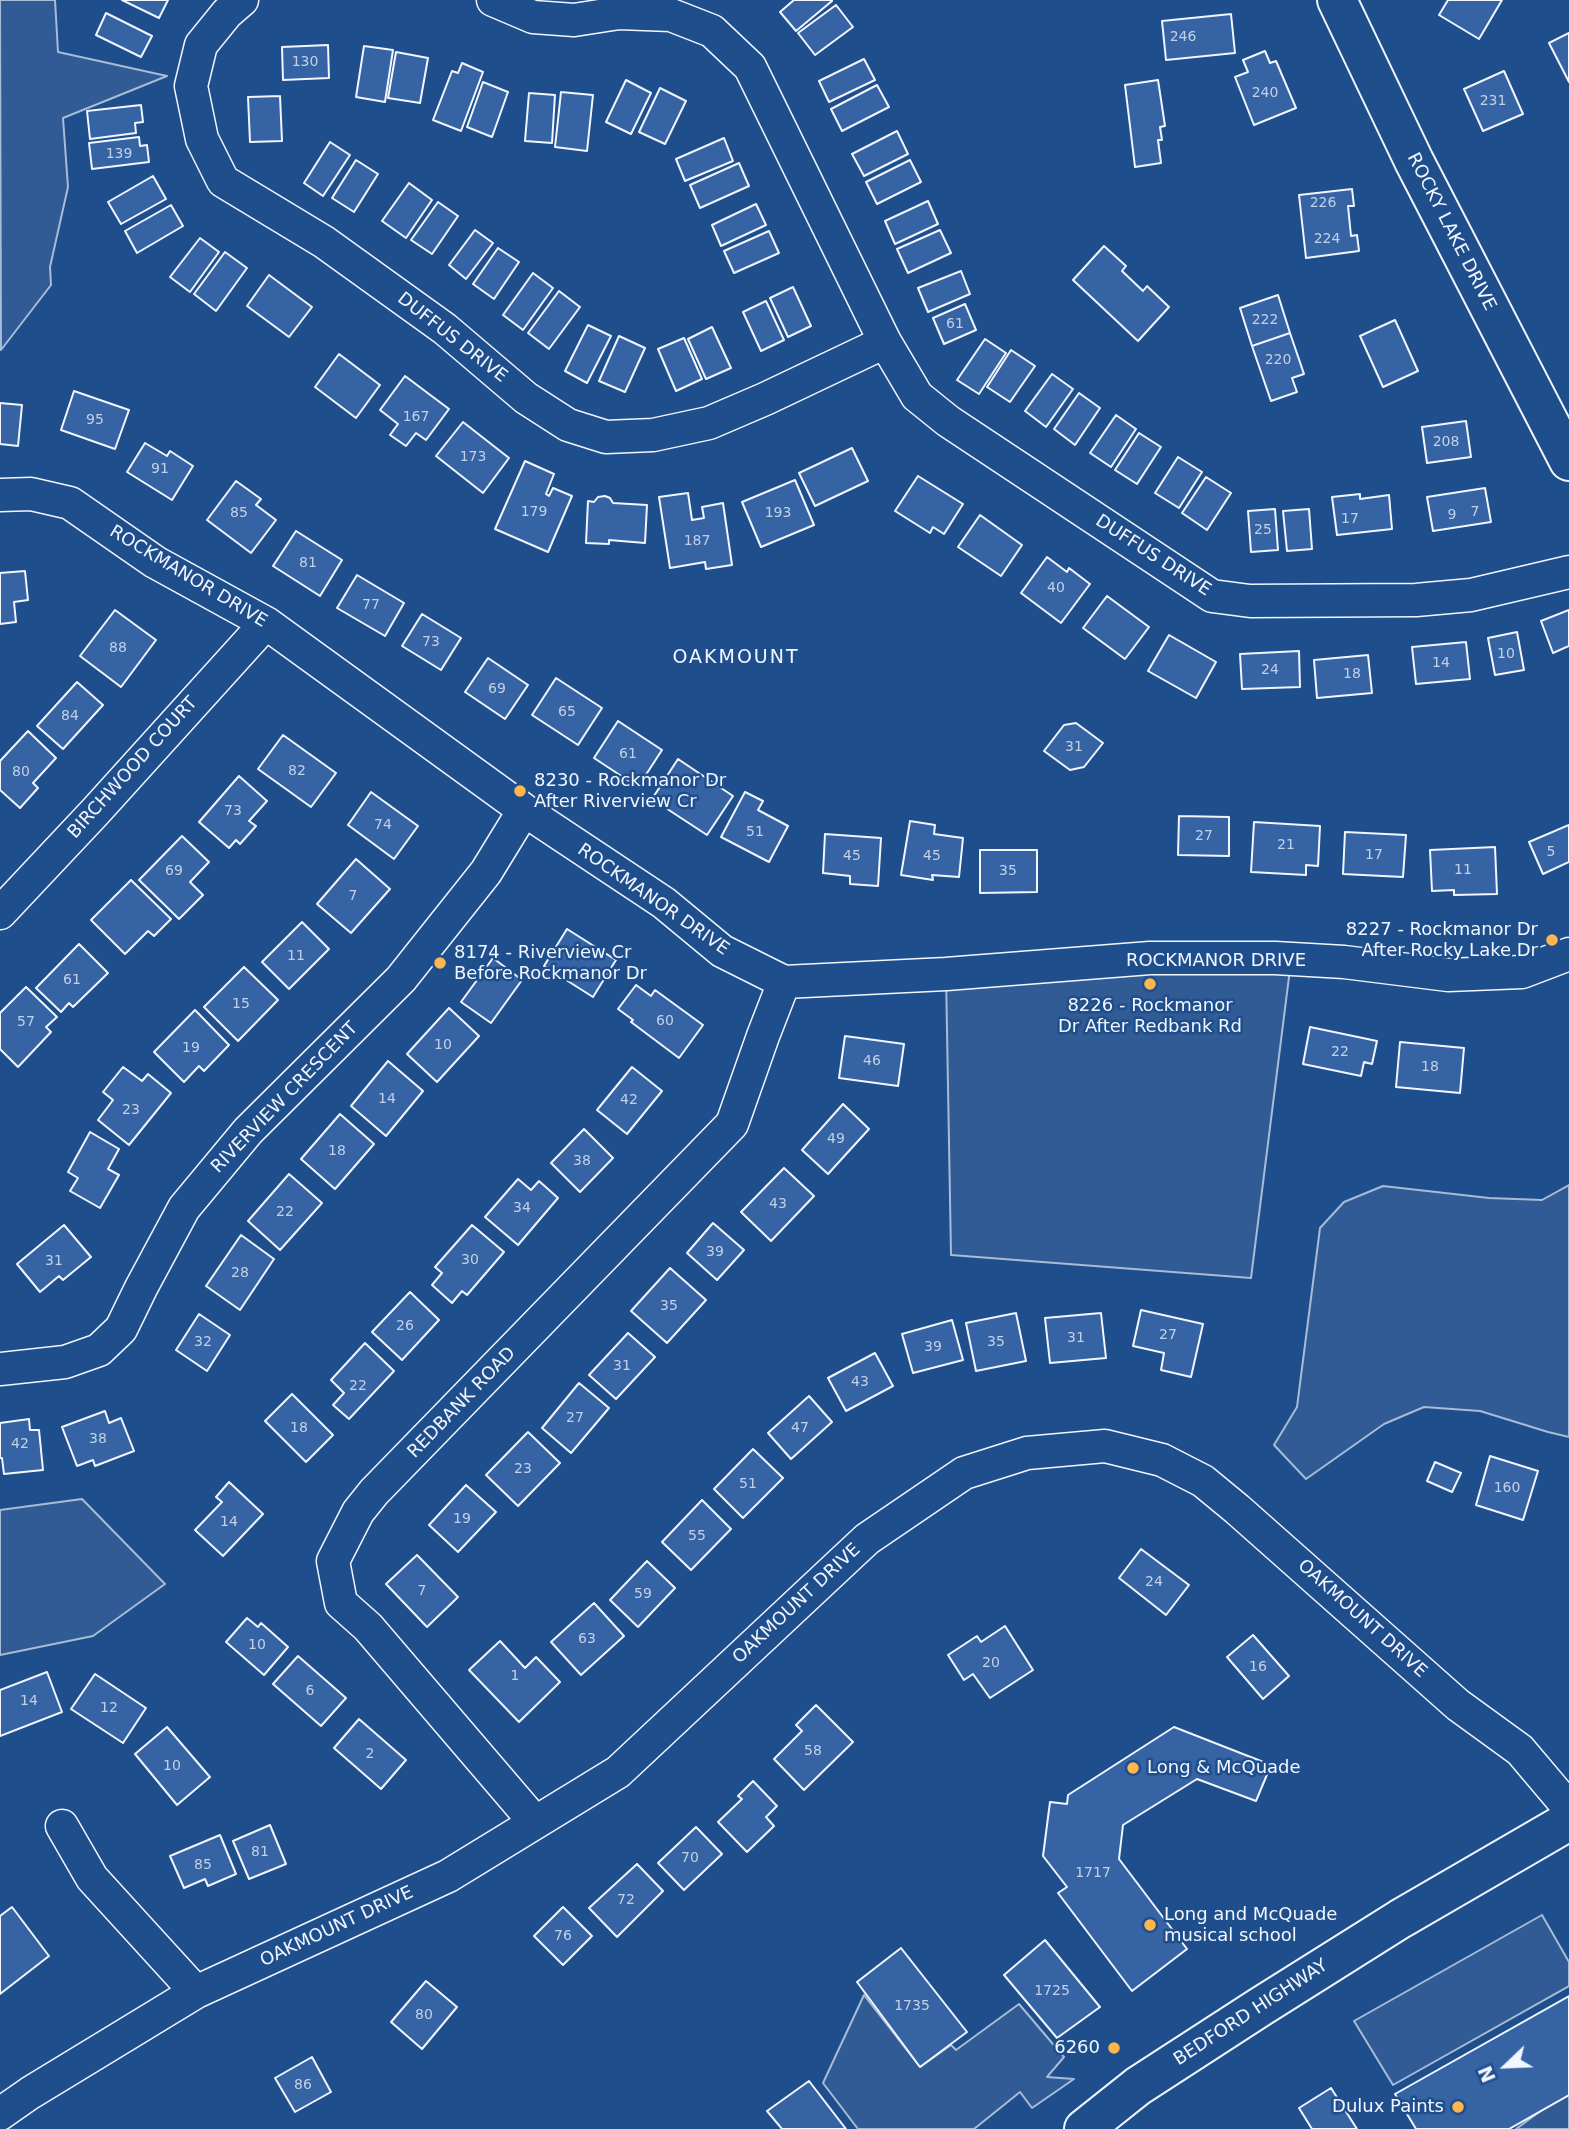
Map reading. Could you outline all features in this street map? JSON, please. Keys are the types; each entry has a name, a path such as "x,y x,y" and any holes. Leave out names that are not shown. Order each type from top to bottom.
{"main road":[{"name":"ROCKY LAKE DRIVE","path":"1337,0 1415,161 1569,461"},
{"name":"BEDFORD HIGHWAY","path":"1084,2129 1138,2086 1260,2007 1400,1919 1569,1821"}],"street":[{"name":"DUFFUS DRIVE","path":"242,0 227,13 201,45 191,86 202,139 223,181 324,242 445,329 526,398 568,425 606,436 653,435 709,423 886,342"},
{"name":"DUFFUS DRIVE","path":"492,0 533,17 574,20 619,13 671,15 712,32 750,66 886,342 917,396 948,421 1212,596 1250,601 1416,600 1471,595 1569,572"},
{"name":"ROCKMANOR DRIVE","path":"0,495 31,494 70,503 155,562 266,623 524,810 664,903 722,951 785,982 946,974 1150,958 1275,958 1344,962 1448,975 1522,972 1569,954"},
{"name":"BIRCHWOOD COURT","path":"0,913 266,623"},
{"name":"RIVERVIEW CRESCENT","path":"0,1369 65,1362 99,1350 121,1329 184,1208 248,1131 401,979 486,872 524,810"},
{"name":"REDBANK ROAD","path":"534,1821 368,1627 341,1602 333,1562 358,1512 374,1492 732,1124 785,982"},
{"name":"OAKMOUNT DRIVE","path":"0,2114 197,1992 448,1876 618,1772 867,1539 964,1474 1027,1453 1105,1446 1162,1460 1203,1481 1458,1705 1520,1750 1569,1808"},
{"path":"62,1826 92,1878 197,1992"}],"shaded area":[{"path":"0,0 55,0 58,52 167,76 63,118 68,187 50,267 51,285 1,350"},
{"path":"1290,969 1251,1278 951,1255 946,974"},
{"path":"1569,1185 1569,1437 1480,1411 1424,1407 1384,1424 1306,1479 1274,1445 1297,1407 1320,1228 1344,1202 1383,1186 1489,1198 1542,1200"},
{"path":"82,1499 165,1584 93,1636 0,1655 0,1510"},
{"path":"1542,1915 1569,1962 1569,1986 1393,2085 1354,2021"},
{"path":"864,1995 920,2067 951,2045 956,2050 1019,2004 1064,2057 1047,2077 1074,2079 1032,2108 1020,2092 974,2129 858,2129 823,2083"},
{"path":"1569,2090 1569,2129 1516,2129"}],"building":[{"path":"122,0 168,0 159,18"},
{"path":"794,0 832,1 796,31 780,12"},
{"path":"1448,0 1502,0 1479,39 1439,15"},
{"path":"836,5 853,27 815,55 798,33"},
{"path":"106,13 152,36 141,57 96,35"},
{"path":"1231,14 1235,53 1166,60 1162,21"},
{"path":"1569,33 1569,82 1549,43"},
{"path":"328,45 329,78 283,80 282,47"},
{"path":"364,46 393,50 385,102 356,97"},
{"path":"1265,51 1270,63 1276,61 1296,108 1254,125 1235,77 1248,72 1243,60"},
{"path":"396,52 428,58 420,103 388,98"},
{"path":"864,59 875,80 829,102 819,81"},
{"path":"462,63 483,72 461,131 433,120 452,71 458,73"},
{"path":"1504,71 1523,114 1483,131 1464,89"},
{"path":"626,80 651,93 631,134 606,122"},
{"path":"1158,80 1165,126 1160,127 1162,140 1158,140 1161,163 1135,167 1125,85"},
{"path":"483,82 508,92 492,137 467,127"},
{"path":"877,85 889,107 842,131 831,109"},
{"path":"660,88 686,101 665,144 639,132"},
{"path":"561,92 593,95 587,151 555,147"},
{"path":"529,93 555,95 552,143 525,141"},
{"path":"280,96 282,141 250,142 248,97"},
{"path":"141,105 143,122 135,123 136,133 90,139 87,111"},
{"path":"897,131 908,154 864,176 852,154"},
{"path":"139,137 140,146 147,145 149,162 92,169 89,143"},
{"path":"724,138 733,161 685,181 676,159"},
{"path":"330,142 350,155 323,196 304,183"},
{"path":"356,160 378,174 354,212 332,198"},
{"path":"910,160 921,182 877,204 866,182"},
{"path":"739,163 749,186 700,208 690,185"},
{"path":"153,176 166,199 121,224 108,202"},
{"path":"409,183 432,200 406,238 382,221"},
{"path":"1352,189 1354,206 1348,206 1351,236 1357,235 1359,251 1306,258 1299,195"},
{"path":"928,201 938,224 895,244 885,221"},
{"path":"438,202 458,216 432,254 411,240"},
{"path":"756,204 766,225 721,246 712,225"},
{"path":"171,205 183,226 137,253 125,231"},
{"path":"475,230 493,243 466,279 449,265"},
{"path":"940,230 951,253 908,273 897,249"},
{"path":"769,231 779,253 734,273 724,251"},
{"path":"200,238 219,252 190,292 170,277"},
{"path":"1104,246 1126,266 1122,271 1143,291 1147,286 1169,307 1138,341 1073,280"},
{"path":"498,248 519,262 494,299 473,284"},
{"path":"225,252 247,268 216,311 194,294"},
{"path":"961,271 970,294 928,312 918,288"},
{"path":"533,273 553,288 523,330 503,315"},
{"path":"269,275 312,307 289,337 247,306"},
{"path":"793,287 811,326 788,337 770,298"},
{"path":"559,291 580,307 549,349 528,333"},
{"path":"1278,295 1290,333 1252,346 1240,308"},
{"path":"766,301 784,340 761,351 743,312"},
{"path":"965,304 976,330 944,344 933,318"},
{"path":"1395,320 1418,371 1383,387 1360,336"},
{"path":"588,325 611,336 587,383 565,371"},
{"path":"712,327 731,368 706,379 688,339"},
{"path":"1290,333 1304,374 1292,378 1297,392 1271,401 1252,346"},
{"path":"619,336 645,348 625,392 599,381"},
{"path":"684,338 702,379 676,391 658,349"},
{"path":"985,339 1006,353 979,394 957,380"},
{"path":"1011,350 1035,366 1010,402 987,387"},
{"path":"339,354 380,385 356,418 315,387"},
{"path":"1052,374 1073,389 1046,427 1025,411"},
{"path":"405,376 449,409 426,440 416,433 406,446 390,435 398,424 380,410"},
{"path":"74,391 129,410 115,449 61,430"},
{"path":"1079,393 1100,408 1075,445 1054,429"},
{"path":"0,403 22,405 18,446 0,444"},
{"path":"1116,415 1136,429 1111,467 1090,453"},
{"path":"1466,421 1471,457 1427,463 1422,427"},
{"path":"463,422 509,458 483,493 436,456"},
{"path":"1139,433 1161,447 1137,484 1115,470"},
{"path":"145,443 167,456 170,451 193,466 172,500 127,472"},
{"path":"852,448 868,481 815,506 799,473"},
{"path":"1178,457 1202,472 1179,508 1155,493"},
{"path":"525,461 554,474 546,494 549,496 553,488 572,496 548,552 495,529"},
{"path":"918,476 963,504 944,534 933,527 930,533 895,511"},
{"path":"1206,477 1231,493 1207,530 1182,513"},
{"path":"795,480 814,525 761,547 742,502"},
{"path":"236,481 261,499 256,505 276,520 251,553 207,520"},
{"path":"1485,488 1491,522 1433,531 1427,497"},
{"path":"688,493 692,520 704,518 702,507 723,503 732,565 706,569 705,562 670,568 659,497"},
{"path":"1360,494 1360,499 1389,495 1392,529 1337,535 1332,497"},
{"path":"605,496 613,503 647,505 645,543 609,540 609,544 586,543 588,501 594,502 598,497"},
{"path":"1275,509 1278,550 1251,552 1248,511"},
{"path":"1309,509 1312,549 1287,551 1283,511"},
{"path":"980,515 1022,545 1001,576 958,547"},
{"path":"296,531 342,560 320,596 273,566"},
{"path":"1047,557 1067,572 1069,568 1090,584 1061,623 1021,593"},
{"path":"25,571 28,600 14,602 16,622 0,624 0,573"},
{"path":"357,575 404,603 385,636 337,608"},
{"path":"1107,596 1149,627 1125,659 1083,628"},
{"path":"115,610 156,640 121,687 80,656"},
{"path":"1569,610 1569,646 1553,653 1541,621"},
{"path":"422,614 461,638 441,670 402,646"},
{"path":"1517,632 1524,670 1495,675 1488,638"},
{"path":"1169,635 1216,662 1196,698 1148,671"},
{"path":"1466,642 1470,679 1416,684 1412,647"},
{"path":"1299,651 1300,687 1242,689 1240,654"},
{"path":"1368,655 1372,693 1317,698 1314,660"},
{"path":"488,658 528,685 505,719 465,692"},
{"path":"556,678 602,708 578,745 532,715"},
{"path":"77,682 103,705 63,749 37,726"},
{"path":"618,721 662,750 638,787 594,758"},
{"path":"1076,723 1103,743 1084,767 1070,770 1044,751 1064,725"},
{"path":"28,731 56,758 33,783 38,788 20,808 0,790 0,761"},
{"path":"283,735 336,773 311,807 258,769"},
{"path":"678,759 733,796 707,835 652,799"},
{"path":"239,776 267,801 249,821 256,826 240,844 236,840 229,848 199,822"},
{"path":"371,792 418,826 394,859 348,825"},
{"path":"745,792 763,801 758,810 788,826 769,862 721,837"},
{"path":"1179,816 1229,817 1229,856 1178,855"},
{"path":"910,821 935,825 934,834 963,838 959,877 932,875 933,880 901,875"},
{"path":"1254,822 1320,826 1318,866 1306,865 1306,875 1251,872"},
{"path":"1569,825 1569,862 1543,874 1529,842"},
{"path":"1345,832 1406,835 1403,877 1343,874"},
{"path":"825,834 881,838 878,886 850,884 850,876 823,873"},
{"path":"182,836 209,862 190,882 203,895 179,919 139,880"},
{"path":"1495,847 1497,894 1454,895 1454,890 1432,891 1430,850"},
{"path":"980,850 1037,850 1037,892 980,893"},
{"path":"356,859 390,889 351,933 317,904"},
{"path":"131,880 171,919 154,936 148,931 125,954 91,920"},
{"path":"302,922 329,949 289,989 262,962"},
{"path":"567,929 616,960 593,997 544,966"},
{"path":"79,944 108,973 73,1007 69,1003 61,1012 36,988"},
{"path":"493,958 522,980 491,1023 461,1002"},
{"path":"244,967 278,1000 238,1041 204,1007"},
{"path":"636,985 651,996 655,990 703,1025 679,1058 618,1009"},
{"path":"26,987 57,1017 46,1027 51,1032 18,1067 0,1049 0,1013"},
{"path":"449,1008 479,1036 437,1082 407,1054"},
{"path":"195,1010 229,1045 204,1071 199,1066 184,1082 154,1052"},
{"path":"1310,1027 1377,1041 1372,1064 1364,1062 1361,1076 1303,1064"},
{"path":"845,1036 904,1044 898,1086 839,1078"},
{"path":"1400,1042 1464,1048 1460,1093 1396,1087"},
{"path":"388,1061 423,1091 386,1136 351,1106"},
{"path":"123,1067 142,1081 148,1074 171,1093 129,1145 98,1120 113,1100 103,1092"},
{"path":"632,1067 662,1091 627,1134 597,1110"},
{"path":"843,1104 869,1129 828,1174 802,1150"},
{"path":"340,1114 374,1144 335,1189 301,1159"},
{"path":"584,1129 613,1158 580,1192 551,1163"},
{"path":"90,1132 119,1149 108,1169 119,1175 100,1208 70,1191 78,1178 68,1172"},
{"path":"784,1168 814,1196 771,1241 741,1212"},
{"path":"289,1174 322,1203 280,1250 248,1221"},
{"path":"518,1179 531,1190 539,1181 558,1198 518,1245 485,1217"},
{"path":"713,1223 744,1250 717,1280 687,1253"},
{"path":"64,1225 91,1257 63,1280 59,1276 40,1292 17,1264"},
{"path":"472,1225 504,1252 467,1295 462,1291 452,1303 432,1285 442,1273 435,1267"},
{"path":"241,1235 274,1259 240,1310 206,1286"},
{"path":"670,1268 706,1300 667,1343 631,1311"},
{"path":"410,1292 439,1320 402,1360 372,1332"},
{"path":"1141,1310 1203,1324 1191,1377 1161,1370 1164,1353 1133,1346"},
{"path":"1016,1313 1026,1361 976,1371 966,1323"},
{"path":"1101,1313 1106,1358 1050,1363 1045,1318"},
{"path":"199,1314 230,1335 207,1371 176,1350"},
{"path":"952,1320 963,1360 913,1373 902,1334"},
{"path":"628,1333 655,1357 616,1399 589,1375"},
{"path":"365,1343 394,1371 349,1419 333,1405 344,1393 331,1380"},
{"path":"875,1353 893,1386 846,1411 828,1378"},
{"path":"579,1383 609,1408 571,1453 542,1428"},
{"path":"292,1394 333,1435 306,1462 265,1421"},
{"path":"809,1396 832,1422 791,1459 768,1433"},
{"path":"105,1411 109,1423 121,1418 134,1451 95,1466 93,1460 77,1466 62,1427"},
{"path":"29,1419 30,1430 39,1430 43,1470 4,1474 0,1458 0,1423"},
{"path":"528,1432 560,1463 518,1506 486,1475"},
{"path":"753,1449 783,1478 743,1518 714,1489"},
{"path":"1490,1456 1538,1471 1523,1520 1476,1505"},
{"path":"1435,1462 1461,1473 1452,1492 1427,1481"},
{"path":"229,1482 263,1514 223,1556 195,1530 222,1502 216,1497"},
{"path":"466,1485 496,1512 458,1552 429,1525"},
{"path":"702,1500 731,1529 691,1570 662,1542"},
{"path":"1141,1549 1189,1585 1166,1615 1119,1578"},
{"path":"417,1555 458,1597 427,1627 386,1584"},
{"path":"647,1561 675,1588 638,1627 610,1600"},
{"path":"594,1603 624,1636 581,1675 551,1642"},
{"path":"247,1618 258,1627 261,1623 288,1647 264,1675 226,1642"},
{"path":"1005,1626 1033,1670 990,1698 973,1674 964,1680 948,1655 977,1636 981,1642"},
{"path":"1253,1635 1289,1676 1263,1699 1227,1657"},
{"path":"500,1641 525,1668 536,1657 560,1682 519,1722 469,1670"},
{"path":"298,1656 346,1698 321,1726 273,1684"},
{"path":"47,1672 62,1712 0,1736 0,1690"},
{"path":"95,1674 146,1708 123,1743 71,1709"},
{"path":"816,1705 853,1742 804,1790 774,1759 802,1731 796,1725"},
{"path":"359,1719 406,1760 381,1789 334,1748"},
{"path":"167,1727 210,1777 177,1805 135,1754"},
{"path":"1174,1727 1271,1765 1256,1801 1197,1779 1123,1825 1119,1859 1187,1949 1132,1991 1058,1893 1067,1887 1043,1856 1050,1802 1067,1804 1068,1795"},
{"path":"753,1781 777,1806 766,1817 774,1826 747,1852 718,1822 742,1799 738,1796"},
{"path":"270,1825 286,1864 249,1879 233,1841"},
{"path":"696,1827 722,1854 684,1890 658,1863"},
{"path":"220,1835 236,1874 208,1886 205,1879 184,1888 170,1856"},
{"path":"637,1864 663,1891 617,1937 589,1908"},
{"path":"12,1907 49,1956 0,1994 0,1916"},
{"path":"563,1907 592,1936 563,1965 534,1936"},
{"path":"1045,1940 1100,2007 1057,2038 1004,1975"},
{"path":"901,1948 967,2032 920,2067 857,1982"},
{"path":"426,1981 457,2007 422,2049 391,2022"},
{"path":"1569,1996 1569,2095 1509,2129 1416,2129 1395,2094"},
{"path":"312,2057 331,2092 295,2112 275,2078"},
{"path":"809,2081 846,2129 782,2129 767,2111"},
{"path":"1331,2088 1357,2129 1312,2129 1299,2108"}],"place":[{"name":"8230 - Rockmanor Dr After Riverview Cr","path":"520,791"},
{"name":"8227 - Rockmanor Dr After Rocky Lake Dr","path":"1552,940"},
{"name":"8174 - Riverview Cr Before Rockmanor Dr","path":"440,963"},
{"name":"8226 - Rockmanor Dr After Redbank Rd","path":"1150,984"},
{"name":"Long & McQuade","path":"1133,1768"},
{"name":"Long and McQuade musical school","path":"1150,1925"},
{"name":"6260","path":"1114,2048"},
{"name":"Dulux Paints","path":"1458,2107"}],"district":[{"name":"OAKMOUNT","path":"736,658"}]}
